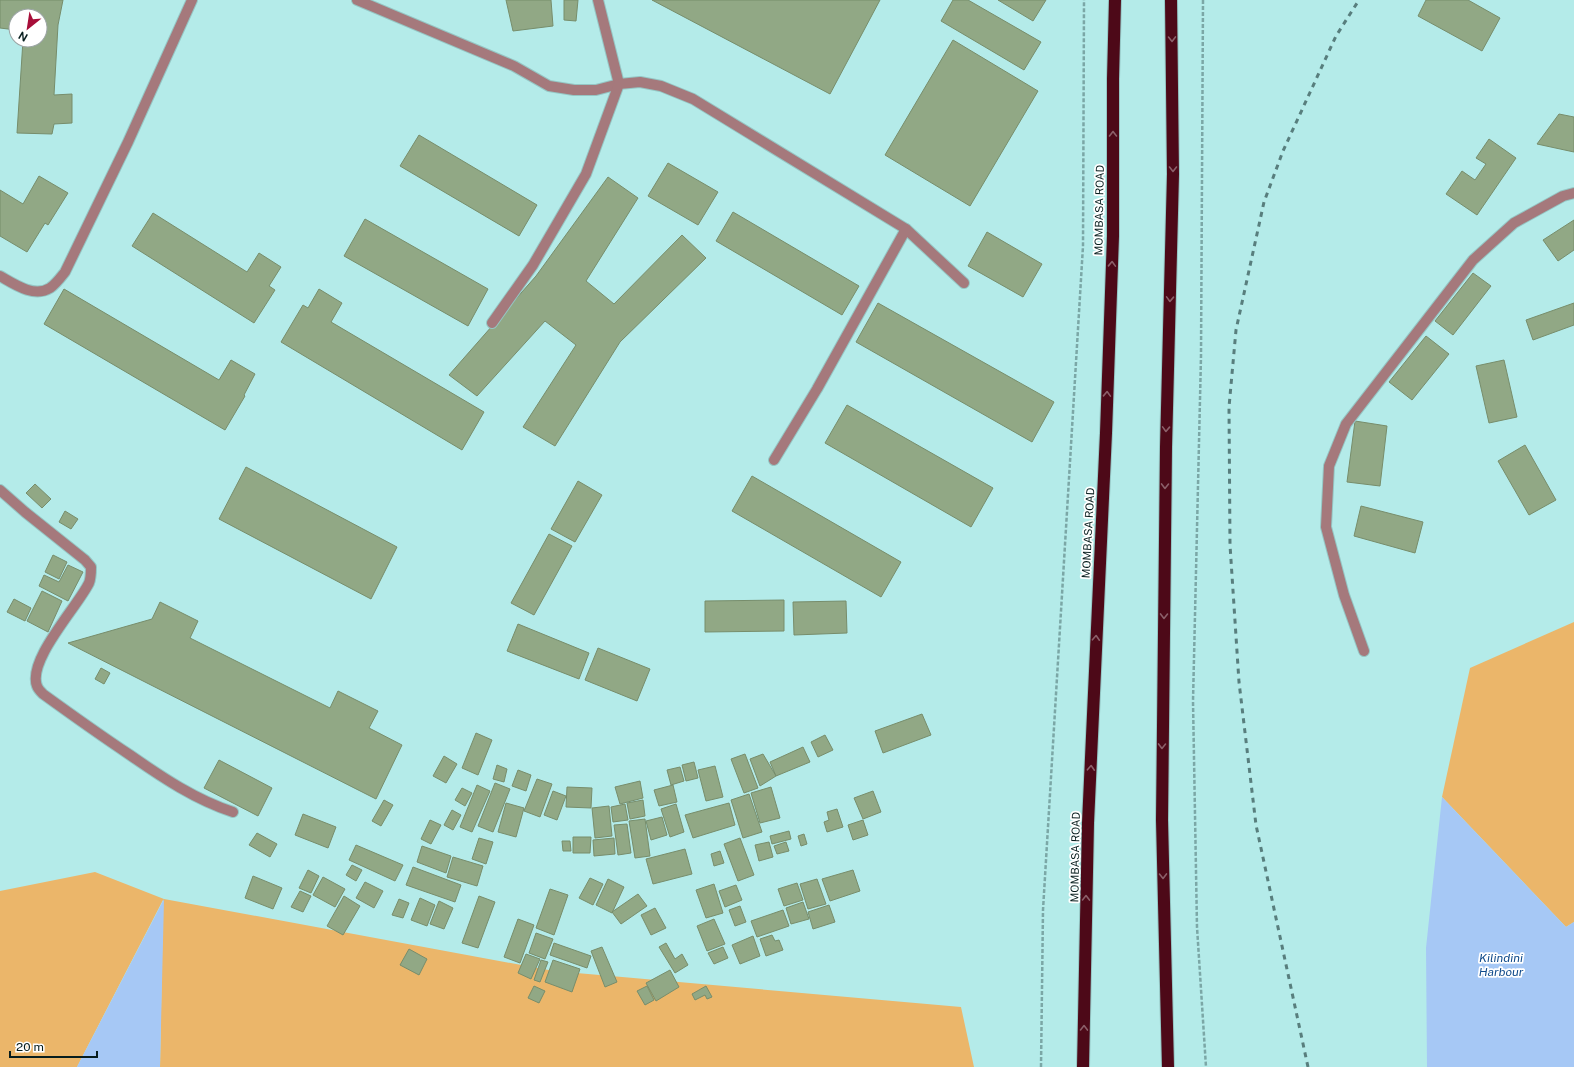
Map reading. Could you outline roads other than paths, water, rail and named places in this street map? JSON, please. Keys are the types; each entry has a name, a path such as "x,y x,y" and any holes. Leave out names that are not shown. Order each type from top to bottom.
{"highway":[{"name":"MOMBASA ROAD","path":"1083,1067 1088,823 1106,433 1113,236 1113,79 1115,0"},
{"path":"1168,1067 1162,820 1166,447 1173,174 1172,0"}],"street":[{"path":"0,276 28,291 43,291 51,288 65,272 128,142 192,0"},
{"path":"357,0 514,66 549,86 574,90 596,90 619,84 640,82 661,86 693,99 906,229 964,283"},
{"path":"492,323 533,265 586,174 619,84 598,0"},
{"path":"1364,651 1344,596 1326,527 1329,466 1346,424 1473,260 1514,223 1563,196 1574,193"},
{"path":"774,460 818,389 906,229"},
{"path":"0,490 25,512 86,560 91,567 89,583 49,644 40,663 36,676 37,686 43,694 100,735 178,787 213,805 233,812"}],"water":[{"name":"Kilindini Harbour","path":"1442,797 1566,927 1574,922 1574,1067 1427,1067 1426,948"},
{"path":"164,899 160,1067 77,1067"}],"railway":[{"path":"1308,1067 1256,825 1239,682 1230,545 1229,407 1236,330 1264,202 1283,151 1336,36 1359,0"}]}
